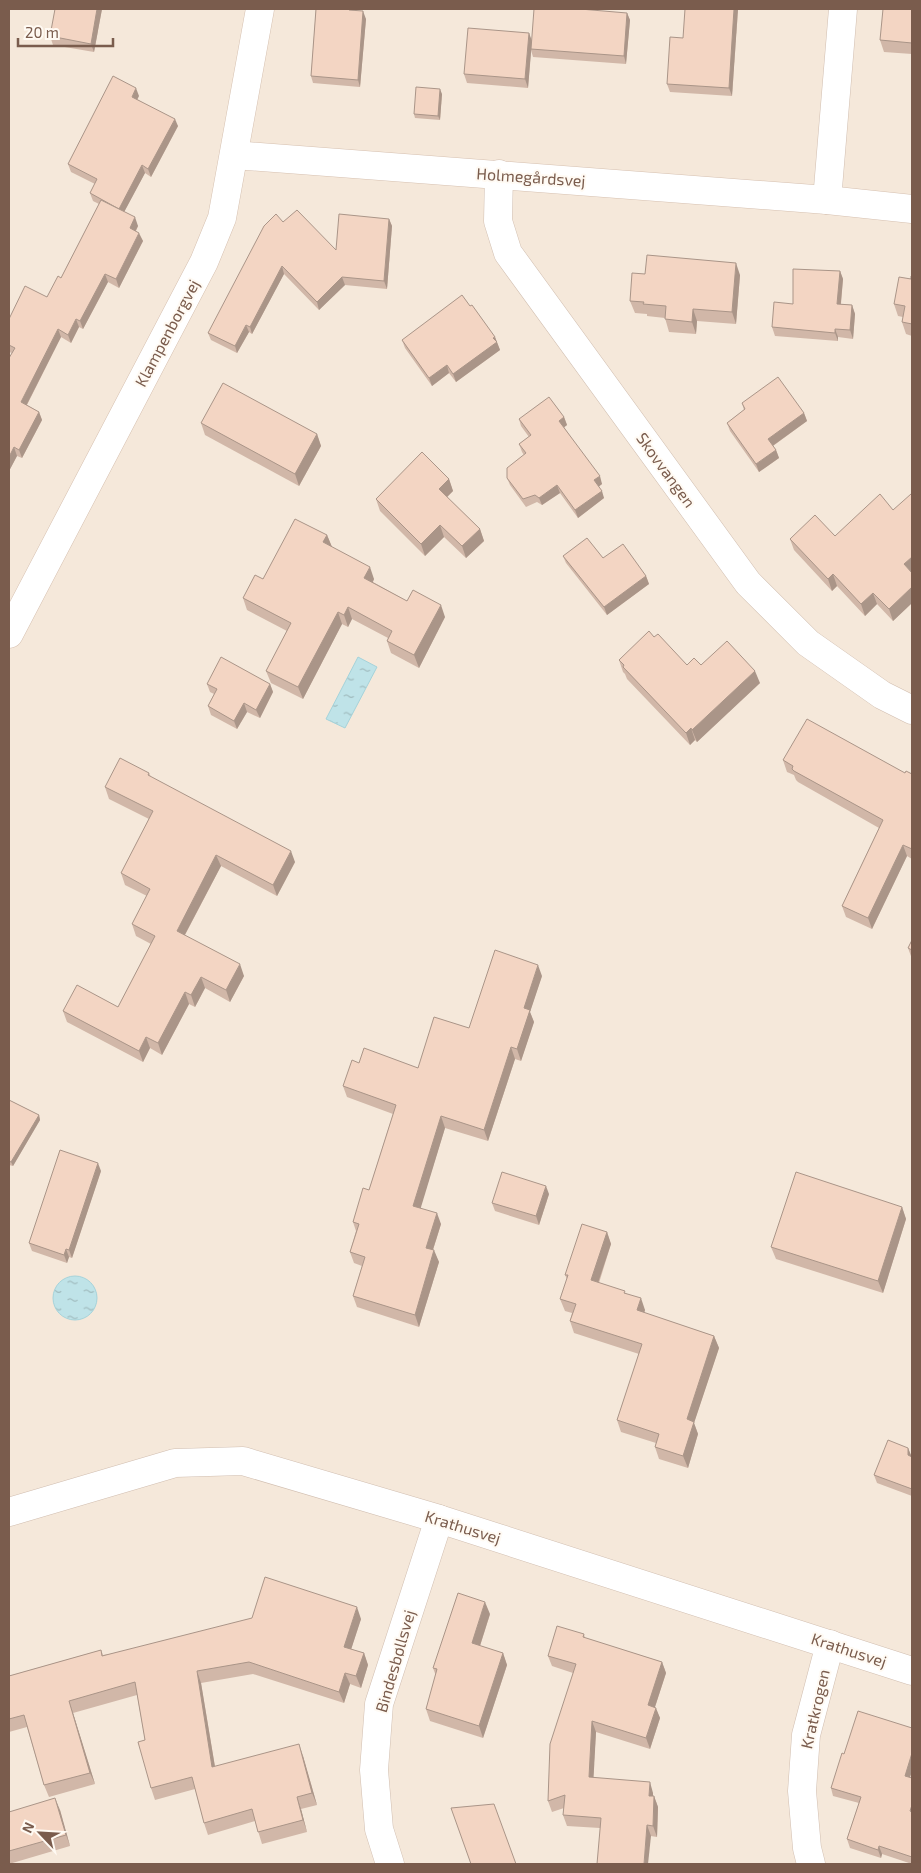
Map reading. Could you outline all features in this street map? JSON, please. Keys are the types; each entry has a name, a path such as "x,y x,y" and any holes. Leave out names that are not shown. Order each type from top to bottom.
{"street":[{"name":"Klampenborgvej","path":"9,634 204,262 222,218 260,9"},
{"path":"827,200 843,9"},
{"name":"Holmegårdsvej","path":"234,155 827,200 912,209"},
{"name":"Skovvangen","path":"499,174 498,221 508,253 748,583 808,643 882,696 912,710"},
{"name":"Krathusvej","path":"9,1512 175,1463 243,1461 439,1519 912,1671"},
{"name":"Bindesbøllsvej","path":"390,1864 379,1829 374,1770 379,1704 439,1519"},
{"name":"Kratkrogen","path":"811,1864 807,1848 802,1792 806,1735 830,1644"}],"shaded area":[{"path":"9,9 912,9 912,1864 9,1864"}],"water":[{"path":"358,657 377,667 345,728 326,719"},
{"path":"75,1276 87,1280 93,1286 97,1298 93,1310 87,1316 75,1320 63,1316 57,1310 53,1298 57,1286 63,1280"}],"building":[{"path":"55,9 97,9 91,44 50,36"},
{"path":"316,9 363,11 358,80 311,76"},
{"path":"534,9 580,9 627,13 624,56 531,49"},
{"path":"685,9 734,9 729,88 667,84 670,37 683,38"},
{"path":"883,9 912,9 912,43 880,40"},
{"path":"468,28 529,33 525,79 464,74"},
{"path":"113,76 136,88 132,97 175,119 148,169 142,165 119,209 90,193 97,179 68,164"},
{"path":"416,87 440,89 438,116 414,114"},
{"path":"101,200 135,217 130,228 139,233 116,279 105,274 80,321 76,319 68,335 58,329 21,402 39,412 19,450 14,447 9,457 9,358 15,348 9,345 9,319 25,286 47,297 58,276 61,278"},
{"path":"297,210 336,250 339,214 389,219 384,281 342,277 317,302 282,266 250,327 246,325 235,346 208,333 264,226 276,214 283,222"},
{"path":"647,255 736,263 732,312 693,309 692,322 665,319 666,306 630,301 632,273 645,274"},
{"path":"793,269 840,271 837,304 852,305 850,330 835,329 835,333 772,327 774,302 793,304"},
{"path":"911,276 912,324 902,322 905,306 894,304 899,277 911,279"},
{"path":"462,295 470,306 472,305 497,342 453,374 447,365 429,378 402,340"},
{"path":"778,377 804,413 768,439 776,450 756,464 727,423 745,409 742,403"},
{"path":"223,383 317,434 295,474 201,423"},
{"path":"549,397 564,417 559,421 600,476 594,480 602,491 575,510 557,485 539,498 535,495 523,499 507,478 507,468 526,453 519,444 531,435 519,419"},
{"path":"422,452 449,479 439,489 480,529 462,546 440,525 421,544 376,499"},
{"path":"880,494 893,510 911,494 912,496 912,557 904,564 912,573 912,587 889,609 873,593 861,604 833,574 828,579 790,539 815,515 835,536"},
{"path":"295,519 327,535 323,542 370,567 364,578 407,601 413,590 441,605 414,655 387,641 392,631 348,607 344,615 338,612 298,687 266,671 291,623 243,598 255,575 263,579"},
{"path":"587,538 603,558 623,544 646,576 604,607 563,556"},
{"path":"649,631 654,637 658,634 687,665 694,658 701,665 727,641 755,671 692,730 691,728 686,733 623,667 624,665 619,660"},
{"path":"221,657 270,684 256,710 244,703 234,721 208,706 217,689 207,684"},
{"path":"807,719 905,773 906,771 912,774 912,849 903,845 868,918 842,906 883,820 794,771 792,769 793,766 783,760"},
{"path":"120,758 149,773 148,775 291,851 273,885 216,855 177,931 240,964 226,990 201,977 191,995 185,992 158,1043 146,1037 139,1051 63,1011 77,985 118,1007 155,936 132,924 150,889 121,873 153,811 105,787"},
{"path":"912,940 912,950 908,948"},
{"path":"495,950 538,965 524,1008 530,1010 517,1049 511,1047 484,1130 441,1116 413,1206 437,1213 426,1248 434,1250 415,1315 353,1296 365,1257 350,1252 359,1224 353,1222 363,1188 369,1190 396,1105 343,1086 352,1060 359,1063 364,1048 418,1068 434,1017 469,1028"},
{"path":"9,1100 39,1115 11,1162 9,1161"},
{"path":"60,1150 98,1163 69,1250 66,1249 64,1255 29,1243"},
{"path":"502,1172 546,1186 536,1216 492,1203"},
{"path":"796,1172 902,1207 878,1281 771,1247"},
{"path":"582,1224 607,1232 591,1280 641,1298 637,1310 714,1336 687,1419 694,1422 683,1456 655,1447 659,1434 617,1420 642,1344 570,1321 576,1304 560,1299 568,1275 565,1275"},
{"path":"888,1440 908,1448 908,1455 912,1457 912,1489 874,1475"},
{"path":"265,1577 357,1607 344,1647 364,1653 356,1676 345,1673 339,1692 249,1662 197,1671 212,1767 299,1744 312,1793 297,1797 303,1820 258,1832 252,1809 204,1823 192,1777 151,1788 138,1742 145,1740 135,1682 69,1701 90,1773 44,1785 24,1715 9,1719 9,1676 101,1650 102,1656 252,1618"},
{"path":"458,1593 485,1602 472,1643 503,1653 479,1726 426,1709 437,1669 433,1668"},
{"path":"557,1626 584,1634 583,1637 662,1662 648,1705 656,1708 646,1738 592,1721 589,1777 650,1782 649,1796 654,1796 653,1826 647,1825 644,1864 597,1864 601,1818 563,1815 565,1795 548,1801 550,1744 576,1664 548,1656"},
{"path":"858,1711 912,1728 912,1753 905,1776 912,1778 912,1805 910,1811 912,1812 912,1857 879,1846 878,1850 847,1839 861,1797 831,1788"},
{"path":"55,1798 66,1835 9,1851 9,1812"},
{"path":"494,1804 516,1864 471,1864 451,1808"}]}
